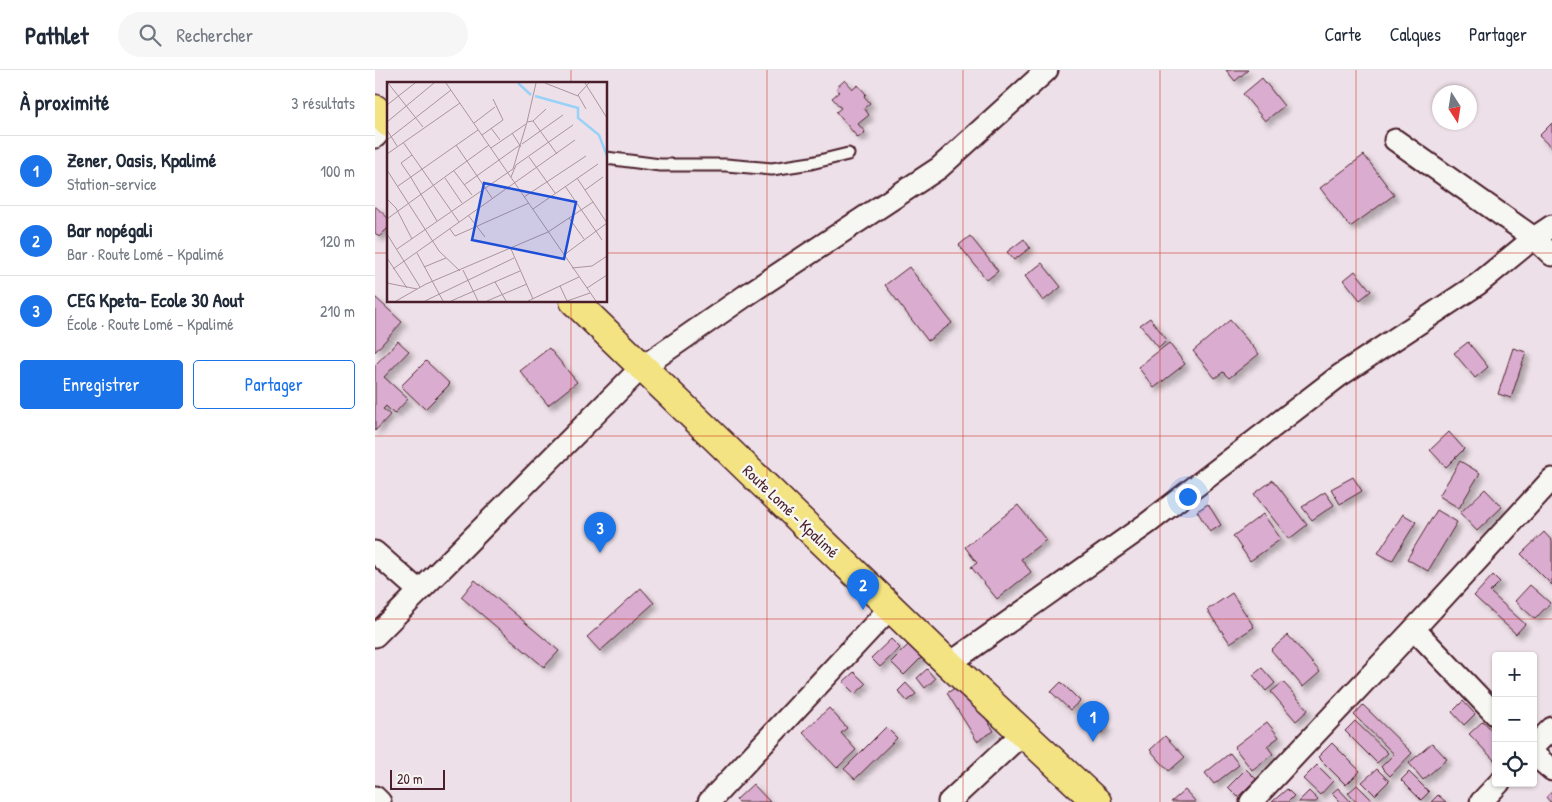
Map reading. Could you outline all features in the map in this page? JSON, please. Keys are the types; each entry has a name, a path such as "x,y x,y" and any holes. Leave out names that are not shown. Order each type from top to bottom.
{"main road":[{"name":"Route Lomé - Kpalimé","path":"575,302 641,368 1022,734 1097,802"}],"street":[{"path":"375,636 641,368 753,290 939,168 1047,70"},
{"path":"1395,140 1534,238 1552,255"},
{"path":"949,664 1148,523 1339,376 1478,284 1534,238 1552,226"},
{"path":"1251,802 1552,479"},
{"path":"375,552 419,591"},
{"path":"709,802 891,607"},
{"path":"1414,629 1492,711"},
{"path":"1537,743 1552,728"},
{"path":"949,802 1022,734"},
{"path":"1537,757 1552,770"},
{"path":"1481,802 1495,787"},
{"path":"375,797 380,802"}],"lane":[{"path":"607,158 660,165 726,165 771,169 811,163 849,154"}],"building":[{"path":"1226,70 1248,70 1235,81"},
{"path":"1262,78 1284,106 1265,121 1243,94"},
{"path":"845,80 853,89 858,85 866,94 864,96 870,103 864,108 869,115 858,124 865,132 858,138 836,112 841,108 832,98 839,92 836,88"},
{"path":"1552,123 1552,148 1539,136"},
{"path":"1364,155 1394,195 1350,227 1320,188"},
{"path":"375,206 387,217 387,229 379,237 375,233"},
{"path":"970,236 998,271 987,280 959,245"},
{"path":"1024,239 1030,248 1014,260 1007,252"},
{"path":"1042,263 1061,287 1043,301 1025,276"},
{"path":"909,267 952,323 928,341 885,285"},
{"path":"1355,271 1371,291 1360,300 1344,280"},
{"path":"375,297 402,322 375,352"},
{"path":"1150,318 1167,340 1159,348 1140,325"},
{"path":"1230,320 1259,354 1229,378 1223,372 1215,378 1193,351"},
{"path":"398,341 409,351 384,377 408,399 394,414 386,406 383,409 390,415 375,431 375,365"},
{"path":"1468,342 1488,367 1475,378 1454,353"},
{"path":"1169,343 1185,364 1154,388 1138,367"},
{"path":"549,348 577,382 548,405 520,371"},
{"path":"1513,348 1526,352 1511,398 1498,394"},
{"path":"426,361 450,384 425,409 401,386"},
{"path":"1449,432 1464,449 1446,467 1430,450"},
{"path":"1460,461 1480,473 1459,508 1439,496"},
{"path":"1353,477 1362,491 1340,504 1331,489"},
{"path":"1273,480 1307,525 1289,539 1254,494"},
{"path":"1485,489 1502,507 1477,531 1460,513"},
{"path":"1325,492 1334,505 1312,520 1302,507"},
{"path":"1208,504 1221,525 1210,532 1197,511"},
{"path":"1018,505 1046,540 1021,559 1031,572 997,599 971,567 977,563 965,547"},
{"path":"1437,510 1457,522 1428,571 1407,559"},
{"path":"1263,514 1281,539 1250,561 1233,536"},
{"path":"1403,514 1416,522 1392,561 1378,553"},
{"path":"1544,532 1552,541 1552,585 1521,554"},
{"path":"1493,575 1500,582 1490,592 1525,624 1516,634 1474,596"},
{"path":"475,580 559,651 544,667 461,597"},
{"path":"1530,585 1550,603 1535,619 1515,601"},
{"path":"641,588 654,603 600,651 587,637"},
{"path":"1232,593 1254,627 1230,643 1207,610"},
{"path":"1288,635 1320,672 1303,687 1271,650"},
{"path":"891,639 900,648 880,667 871,658"},
{"path":"910,643 923,656 904,675 891,662"},
{"path":"1262,668 1275,683 1266,691 1253,675"},
{"path":"927,669 935,679 925,688 917,678"},
{"path":"854,672 866,684 855,694 843,682"},
{"path":"1061,682 1080,701 1070,710 1051,692"},
{"path":"1283,682 1308,710 1296,721 1271,692"},
{"path":"906,683 916,694 907,701 898,691"},
{"path":"963,683 994,731 977,741 947,693"},
{"path":"1463,701 1475,714 1464,725 1452,712"},
{"path":"1097,703 1105,712 1099,718 1107,727 1099,735 1082,717"},
{"path":"1363,705 1412,753 1390,776 1381,767 1394,754 1354,715"},
{"path":"829,708 847,728 841,733 856,750 837,768 803,732"},
{"path":"1355,721 1388,753 1377,763 1345,731"},
{"path":"1483,721 1492,731 1492,758 1469,734"},
{"path":"1267,722 1279,737 1267,746 1273,754 1252,770 1234,747"},
{"path":"886,727 897,738 855,779 844,769"},
{"path":"1165,736 1185,757 1169,771 1150,750"},
{"path":"1332,743 1360,771 1346,785 1318,757"},
{"path":"1432,743 1447,759 1423,780 1409,763"},
{"path":"1230,753 1239,765 1214,784 1205,773"},
{"path":"1317,765 1333,781 1320,795 1303,779"},
{"path":"1246,769 1256,779 1238,797 1228,787"},
{"path":"1377,769 1389,781 1375,795 1362,782"},
{"path":"1409,772 1429,792 1421,800 1401,780"},
{"path":"753,784 770,802 738,802 736,800"},
{"path":"1357,785 1374,802 1356,802 1348,793"},
{"path":"1338,788 1351,802 1341,802 1332,793"},
{"path":"1287,789 1294,796 1288,802 1272,802"},
{"path":"1185,790 1196,802 1171,802"},
{"path":"1309,791 1318,800 1316,802 1298,802"},
{"path":"1552,792 1552,802 1550,802 1546,797"},
{"path":"1438,795 1446,802 1431,802"}],"place":[{"name":"CEG Kpeta- Ecole 30 Aout","path":"600,553"},
{"name":"Bar nopégali","path":"863,610"},
{"name":"Zener, Oasis, Kpalimé","path":"1093,742"}]}
